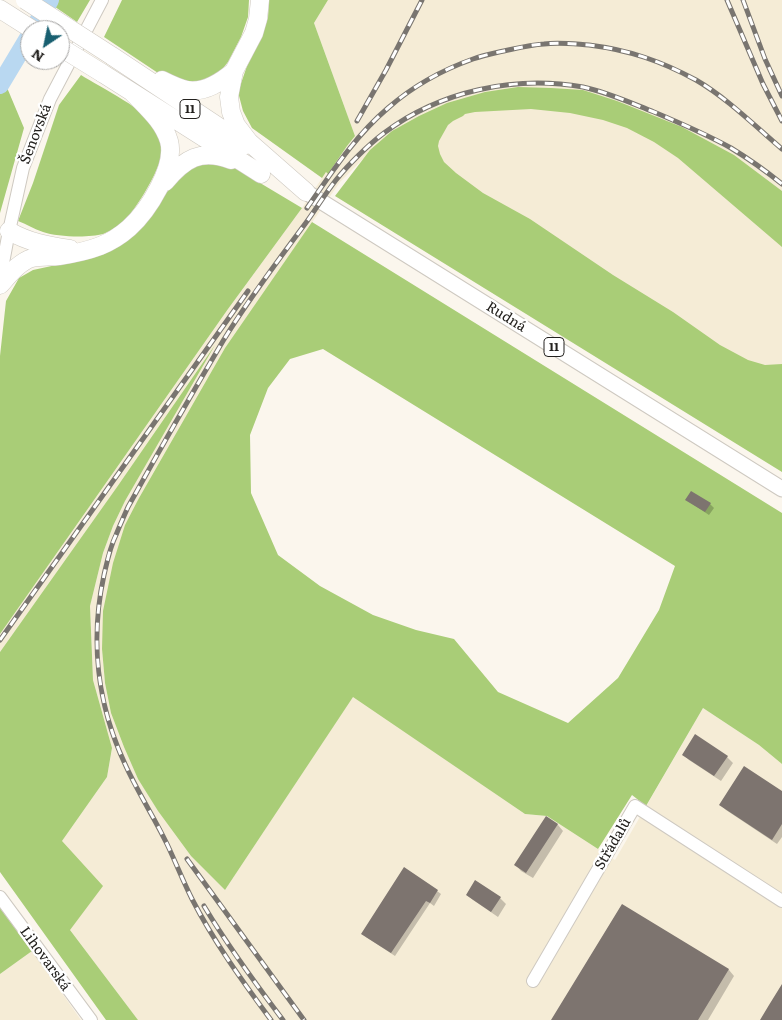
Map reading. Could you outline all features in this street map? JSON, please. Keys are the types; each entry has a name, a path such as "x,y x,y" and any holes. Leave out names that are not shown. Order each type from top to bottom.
{"highway":[{"name":"11","path":"25,0 114,57 203,118 266,167"},
{"path":"260,0 254,33 234,71 229,97 230,112 236,125 266,167"},
{"path":"0,9 20,22"},
{"name":"11","path":"70,53 157,109 266,167 306,192"},
{"path":"114,57 128,59 161,80 186,90 210,86 223,80 234,71"},
{"path":"0,285 22,264 32,258 60,256 92,249 112,240 130,228 141,214 165,176 171,156 169,142 163,125 133,93"},
{"path":"156,192 181,165 198,156 215,155 266,167"},
{"path":"8,237 19,237 82,251"},
{"path":"8,237 32,258"}],"main road":[{"name":"Rudná","path":"306,192 782,490"}],"street":[{"name":"Šenovská","path":"0,279 23,168 50,99 102,0"},
{"name":"Střádalů","path":"533,981 635,806 782,901"},
{"name":"Lihovarská","path":"0,897 91,1020"}],"shaded area":[{"path":"328,0 782,0 782,435 363,159 340,182 225,348 139,498 102,649 105,683 111,713 138,779 158,811 191,856 225,890 353,696 525,814 547,816 615,860 703,708 759,745 782,764 782,1020 138,1020 70,930 62,841 107,777 112,749 93,680 90,605 103,553 113,526 125,501 210,352 0,652 0,634 228,309 326,172 328,173 355,136 314,23"},
{"path":"32,951 81,1020 0,1020 0,974"}],"green space":[{"path":"45,0 90,0 77,22"},
{"path":"122,0 249,0 248,17 241,37 228,62 220,72 206,80 191,82 167,79 104,37"},
{"path":"269,0 328,0 314,23 355,136 328,174 326,172 322,178 252,128 243,111 238,92 268,18"},
{"path":"0,71 24,128 0,213"},
{"path":"81,75 145,115 158,130 161,137 162,153 150,184 123,222 108,232 97,235 64,236 49,234 18,221 59,105"},
{"path":"518,87 583,90 617,101 682,127 734,155 782,191 782,247 678,158 654,142 627,128 603,120 570,113 531,109 475,112 465,114 448,125 438,146 444,162 483,193 530,219 613,275 673,312 720,345 748,360 765,365 782,364 782,472 335,196 370,150 392,131 447,103 485,92"},
{"path":"195,162 230,165 302,208 228,309 0,634 0,356 6,301 19,278 33,270 84,259 136,231 183,172"},
{"path":"312,222 782,513 782,764 759,745 703,708 646,806 632,795 598,849 547,816 525,814 353,697 225,890 191,856 158,811 138,779 111,713 105,683 102,649 103,611 113,563 125,525 225,348","holes":["323,349 675,566 659,610 618,678 568,723 498,692 454,639 416,630 373,615 320,586 278,555 251,493 250,435 268,388 290,359"]},
{"path":"215,345 125,501 113,526 103,553 90,606 93,680 112,748 107,777 62,841 103,886 70,930 138,1020 106,1020 0,872 0,652"},
{"path":"0,908 32,951 0,974"}],"building":[{"path":"691,491 711,503 705,512 685,500"},
{"path":"695,734 728,756 714,776 682,755"},
{"path":"744,766 782,791 782,824 772,840 719,805"},
{"path":"546,816 558,824 526,873 514,865"},
{"path":"404,867 438,890 430,903 426,901 391,953 361,934"},
{"path":"475,880 501,897 491,912 466,895"},
{"path":"622,904 729,969 698,1020 551,1020"},
{"path":"782,984 782,1020 760,1020 769,1005"}],"waterway":[{"path":"39,20 50,0"},
{"path":"0,85 20,52"}],"railway":[{"path":"357,121 422,0"},
{"path":"727,0 763,84 782,121"},
{"path":"743,0 765,59 782,96"},
{"path":"307,208 344,155 365,130 407,93 450,68 482,56 527,46 566,43 604,47 631,53 670,67 696,80 719,95 782,149"},
{"path":"271,1020 210,931 130,774 115,741 102,695 97,647 100,599 112,544 128,507 223,341 328,191 352,162 384,133 406,118 429,106 453,97 504,85 531,83 557,84 592,89 654,112 712,138 744,156 782,184"},
{"path":"0,640 248,291"},
{"path":"187,859 304,1020"},
{"path":"204,906 242,964 283,1020"}]}
